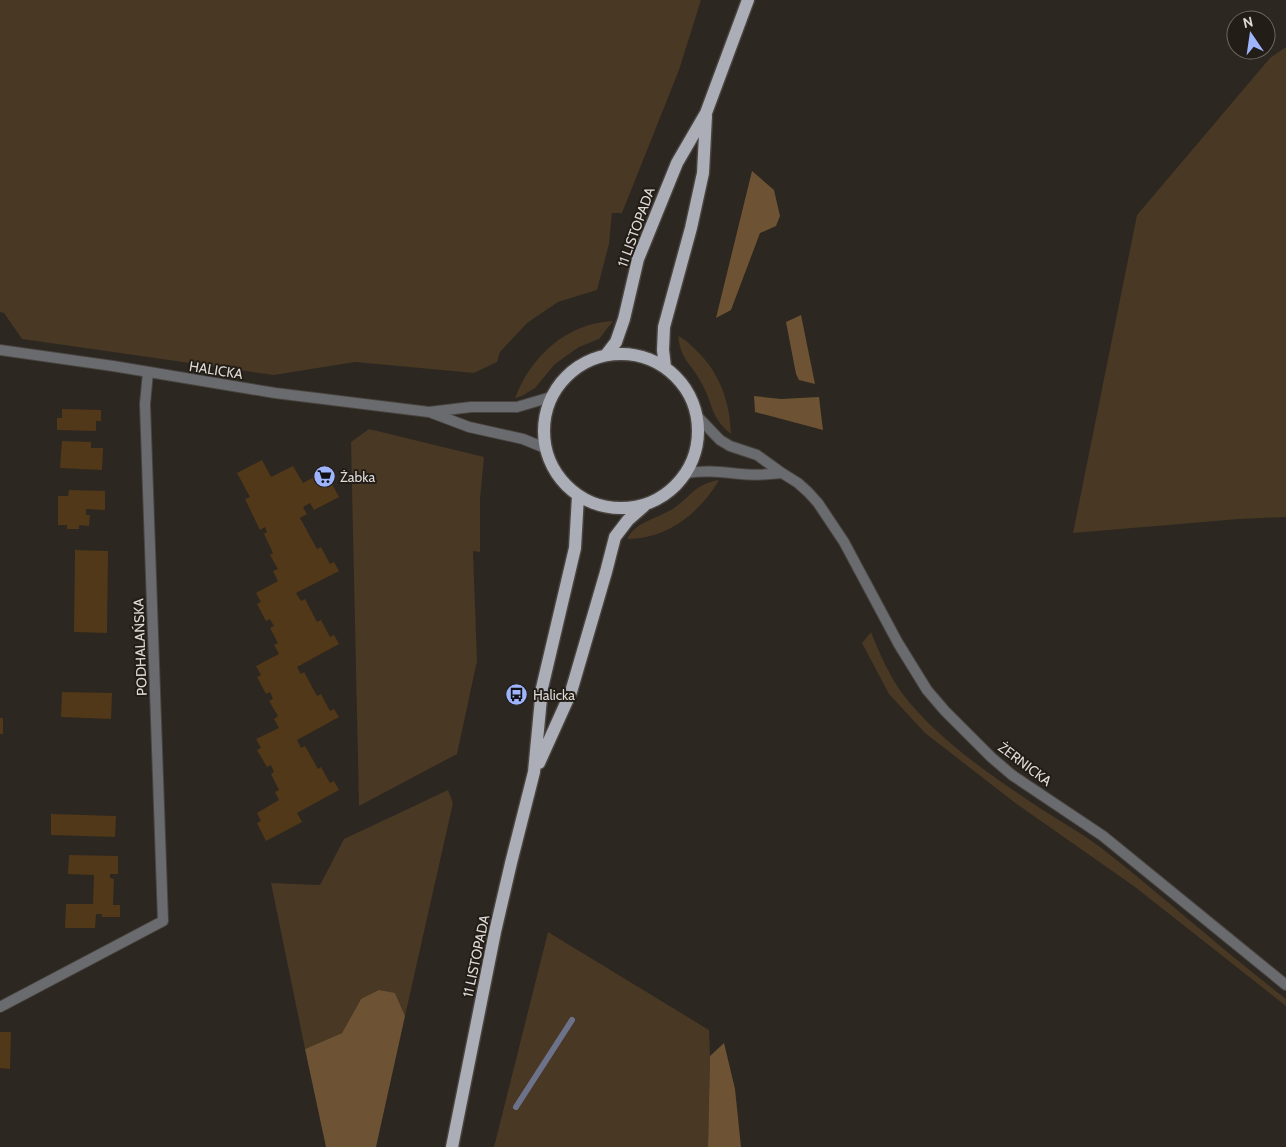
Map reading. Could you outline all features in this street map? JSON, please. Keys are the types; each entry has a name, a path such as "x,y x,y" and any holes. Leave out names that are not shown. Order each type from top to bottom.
{"main road":[{"name":"11 LISTOPADA","path":"606,355 616,342 626,315 638,259 676,163 706,113 748,0"},
{"name":"11 LISTOPADA","path":"664,367 664,327 691,228 703,173 706,113"},
{"path":"621,353 637,355 664,367 680,380 691,397 697,416 698,440 686,473 669,491 649,503 634,507 605,507 578,496 563,483 552,466 545,448 543,431 545,414 551,397 560,382 573,370 589,360 606,355 621,353"},
{"name":"11 LISTOPADA","path":"452,1147 497,924 534,772 542,688 575,548 578,496"},
{"name":"11 LISTOPADA","path":"534,772 571,692 615,537 628,520 649,503"}],"street":[{"name":"HALICKA","path":"0,350 275,393 429,412 469,427 523,440 545,448"},
{"name":"PODHALAŃSKA","path":"0,1007 163,921 145,404 148,372"},
{"name":"HALICKA","path":"429,412 471,407 517,407 551,397"},
{"path":"697,416 720,440 730,446 757,455 782,474"},
{"path":"686,473 710,470 752,475 782,474"},
{"name":"ŻERNICKA","path":"782,474 798,483 818,503 844,542 898,643 927,690 971,738 1012,775 1103,836 1286,985"}],"shaded area":[{"path":"0,0 701,0 679,70 622,213 612,213 609,244 597,290 558,302 527,323 500,352 497,362 474,373 355,362 274,375 22,339 4,313 0,312"},
{"path":"1286,47 1286,517 1239,519 1073,533 1137,215 1268,60 1276,60 1276,54"},
{"path":"752,171 774,190 780,216 776,226 760,233 731,310 716,318"},
{"path":"801,315 815,384 799,380 796,374 786,322"},
{"path":"613,321 599,339 579,347 555,364 535,388 515,398 531,369 553,344 581,328 596,323"},
{"path":"678,336 690,344 704,359 717,378 726,399 731,434 716,417 702,384 684,357"},
{"path":"754,396 781,399 819,397 823,430 755,412"},
{"path":"369,429 484,457 480,499 480,552 473,551 477,661 457,754 359,806 351,442"},
{"path":"719,480 702,504 681,522 655,535 627,539 640,525 676,507 703,485"},
{"path":"871,632 897,686 914,708 942,736 990,774 1104,850 1286,999 1286,1006 1135,887 1014,802 925,733 889,694 862,643"},
{"path":"448,790 453,803 405,1016 395,993 361,999 342,1033 305,1049 271,883 320,885 344,839"},
{"path":"548,932 709,1030 708,1147 494,1147"},
{"path":"379,990 395,993 405,1016 376,1147 326,1147 305,1049 342,1033 361,999"},
{"path":"724,1043 735,1089 741,1147 708,1147 710,1056"}],"building":[{"path":"62,409 101,410 101,421 96,421 96,431 57,430 57,418 62,418"},
{"path":"62,441 91,442 91,448 103,448 102,470 60,468"},
{"path":"262,460 271,477 293,466 303,483 325,471 339,497 314,510 310,503 303,507 307,514 300,518 317,549 321,547 330,564 334,562 339,571 296,593 301,601 305,599 317,622 321,620 330,637 334,635 339,644 297,667 301,674 304,672 317,696 321,694 330,711 334,709 339,717 297,740 301,748 305,746 318,769 321,767 330,783 334,781 339,790 297,813 302,822 266,841 257,823 261,821 257,813 279,800 275,792 279,790 271,774 274,772 271,765 267,767 257,750 261,748 256,739 279,728 274,719 278,716 269,701 273,699 270,692 266,694 257,677 261,675 256,666 279,654 274,645 278,643 270,628 274,626 270,619 266,621 257,604 261,602 256,593 278,581 273,571 278,569 270,555 273,553 264,534 267,532 265,527 260,530 245,499 250,497 237,473"},
{"path":"69,490 105,491 105,510 86,509 86,515 90,515 89,526 79,525 79,529 67,529 67,525 58,525 58,496 68,496"},
{"path":"75,550 108,551 107,633 74,632"},
{"path":"62,692 112,693 111,719 61,717"},
{"path":"0,718 3,718 3,734 0,734"},
{"path":"51,814 116,816 115,837 51,835"},
{"path":"69,855 118,856 118,874 110,874 110,878 114,879 113,905 120,905 120,917 102,917 102,914 96,914 95,928 65,928 66,904 93,904 94,875 68,874"},
{"path":"0,1032 11,1032 10,1069 0,1068"}],"waterway":[{"path":"516,1107 572,1020"}],"place":[{"name":"Żabka","path":"324,477"},
{"name":"Halicka","path":"517,695"}]}
